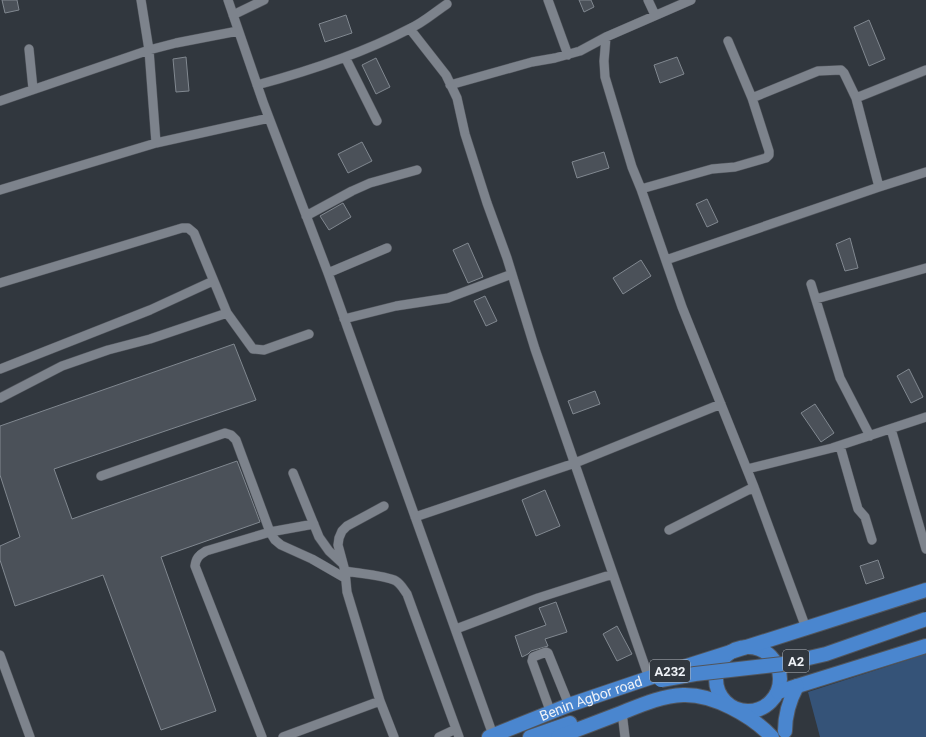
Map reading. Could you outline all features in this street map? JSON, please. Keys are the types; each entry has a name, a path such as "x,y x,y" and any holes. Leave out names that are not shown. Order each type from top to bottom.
{"highway":[{"name":"Benin Agbor road","path":"495,736 569,705 658,682 740,648 926,590"},
{"name":"A2","path":"495,736 658,682 695,674 783,664 826,654 926,619"},
{"name":"A2","path":"530,737 658,682 698,682 786,672 829,662 926,628"},
{"path":"781,735 774,697 780,687 780,675 779,669 773,658 763,651 752,648 740,648 728,654 720,664 718,670 716,682 717,689 723,700 728,704 739,710 745,711 756,710 774,697 797,686 926,646"},
{"path":"781,735 790,700 797,686"},
{"name":"Benin Agbor road","path":"558,737 658,699 683,695 702,697 739,710 760,724 781,735"}],"street":[{"path":"141,0 149,50 156,143"},
{"path":"228,0 257,86 328,273 495,736"},
{"path":"233,15 264,0"},
{"path":"548,0 568,55"},
{"path":"648,0 654,15"},
{"path":"450,85 532,62 568,55 580,51 606,37 691,0"},
{"path":"257,86 298,74 345,57 410,29 447,4"},
{"path":"410,29 446,75 456,98 478,176 512,274 535,349 613,574 658,682"},
{"path":"0,100 149,50 238,31"},
{"path":"606,37 604,61 605,77 632,167 682,307 754,487 806,628"},
{"path":"641,189 712,169 728,169 766,158 769,155 752,98 728,41"},
{"path":"29,49 33,89"},
{"path":"345,57 377,121"},
{"path":"752,98 818,71 841,70 844,73 856,98 879,187"},
{"path":"856,98 926,70"},
{"path":"0,190 156,143 269,118"},
{"path":"306,216 370,183 417,170"},
{"path":"666,260 926,172"},
{"path":"0,283 182,228 188,228 194,233 227,313 253,349 264,350 309,334"},
{"path":"328,273 387,248"},
{"path":"816,299 926,268"},
{"path":"344,319 396,306 448,298 512,274"},
{"path":"0,369 150,310 213,281"},
{"path":"811,284 840,378 870,436"},
{"path":"0,398 62,366 108,350 150,339 227,313"},
{"path":"415,517 575,463 721,404"},
{"path":"746,469 840,446 926,417"},
{"path":"891,429 926,549"},
{"path":"101,476 225,433 231,435 236,440 270,532 275,540 281,545 312,559 345,571 396,581 407,594 458,733 439,737"},
{"path":"840,446 858,509 864,513 866,517 872,540"},
{"path":"293,474 324,544 345,571"},
{"path":"670,530 754,487"},
{"path":"384,506 352,522 342,531 338,545 345,571 348,592 380,701 394,737"},
{"path":"262,737 195,566 196,561 198,555 206,551 270,532 314,524"},
{"path":"456,629 538,598 613,574"},
{"path":"551,712 532,661 533,657 546,652 548,653 569,705"},
{"path":"0,655 30,737"},
{"path":"283,737 380,701"},
{"path":"622,712 625,737"}],"shaded area":[{"path":"926,654 926,737 820,737 808,692"}],"building":[{"path":"2,0 17,0 19,10 5,13"},
{"path":"579,0 591,0 594,7 584,12"},
{"path":"346,15 352,33 325,42 319,24"},
{"path":"869,20 885,59 869,66 854,27"},
{"path":"186,57 189,91 176,92 173,59"},
{"path":"677,57 684,74 660,83 654,65"},
{"path":"376,58 390,87 376,94 362,65"},
{"path":"362,142 372,161 348,173 338,154"},
{"path":"604,152 609,168 577,178 572,162"},
{"path":"707,199 718,222 707,227 696,204"},
{"path":"343,203 351,217 329,230 320,216"},
{"path":"850,238 858,268 845,271 836,244"},
{"path":"468,243 483,277 468,283 453,250"},
{"path":"641,260 651,276 623,294 613,278"},
{"path":"485,296 497,321 486,326 474,301"},
{"path":"234,344 256,400 54,469 72,519 237,461 260,522 161,557 216,711 161,730 103,575 15,606 0,560 0,546 20,537 0,475 0,426"},
{"path":"909,369 923,397 911,403 897,376"},
{"path":"595,391 600,404 573,414 568,401"},
{"path":"815,404 834,433 821,442 801,413"},
{"path":"545,490 560,526 536,536 522,500"},
{"path":"878,560 884,578 866,584 860,566"},
{"path":"556,602 567,632 545,639 548,646 531,651 522,657 515,636 546,625 539,608"},
{"path":"617,626 632,654 617,661 603,634"}]}
